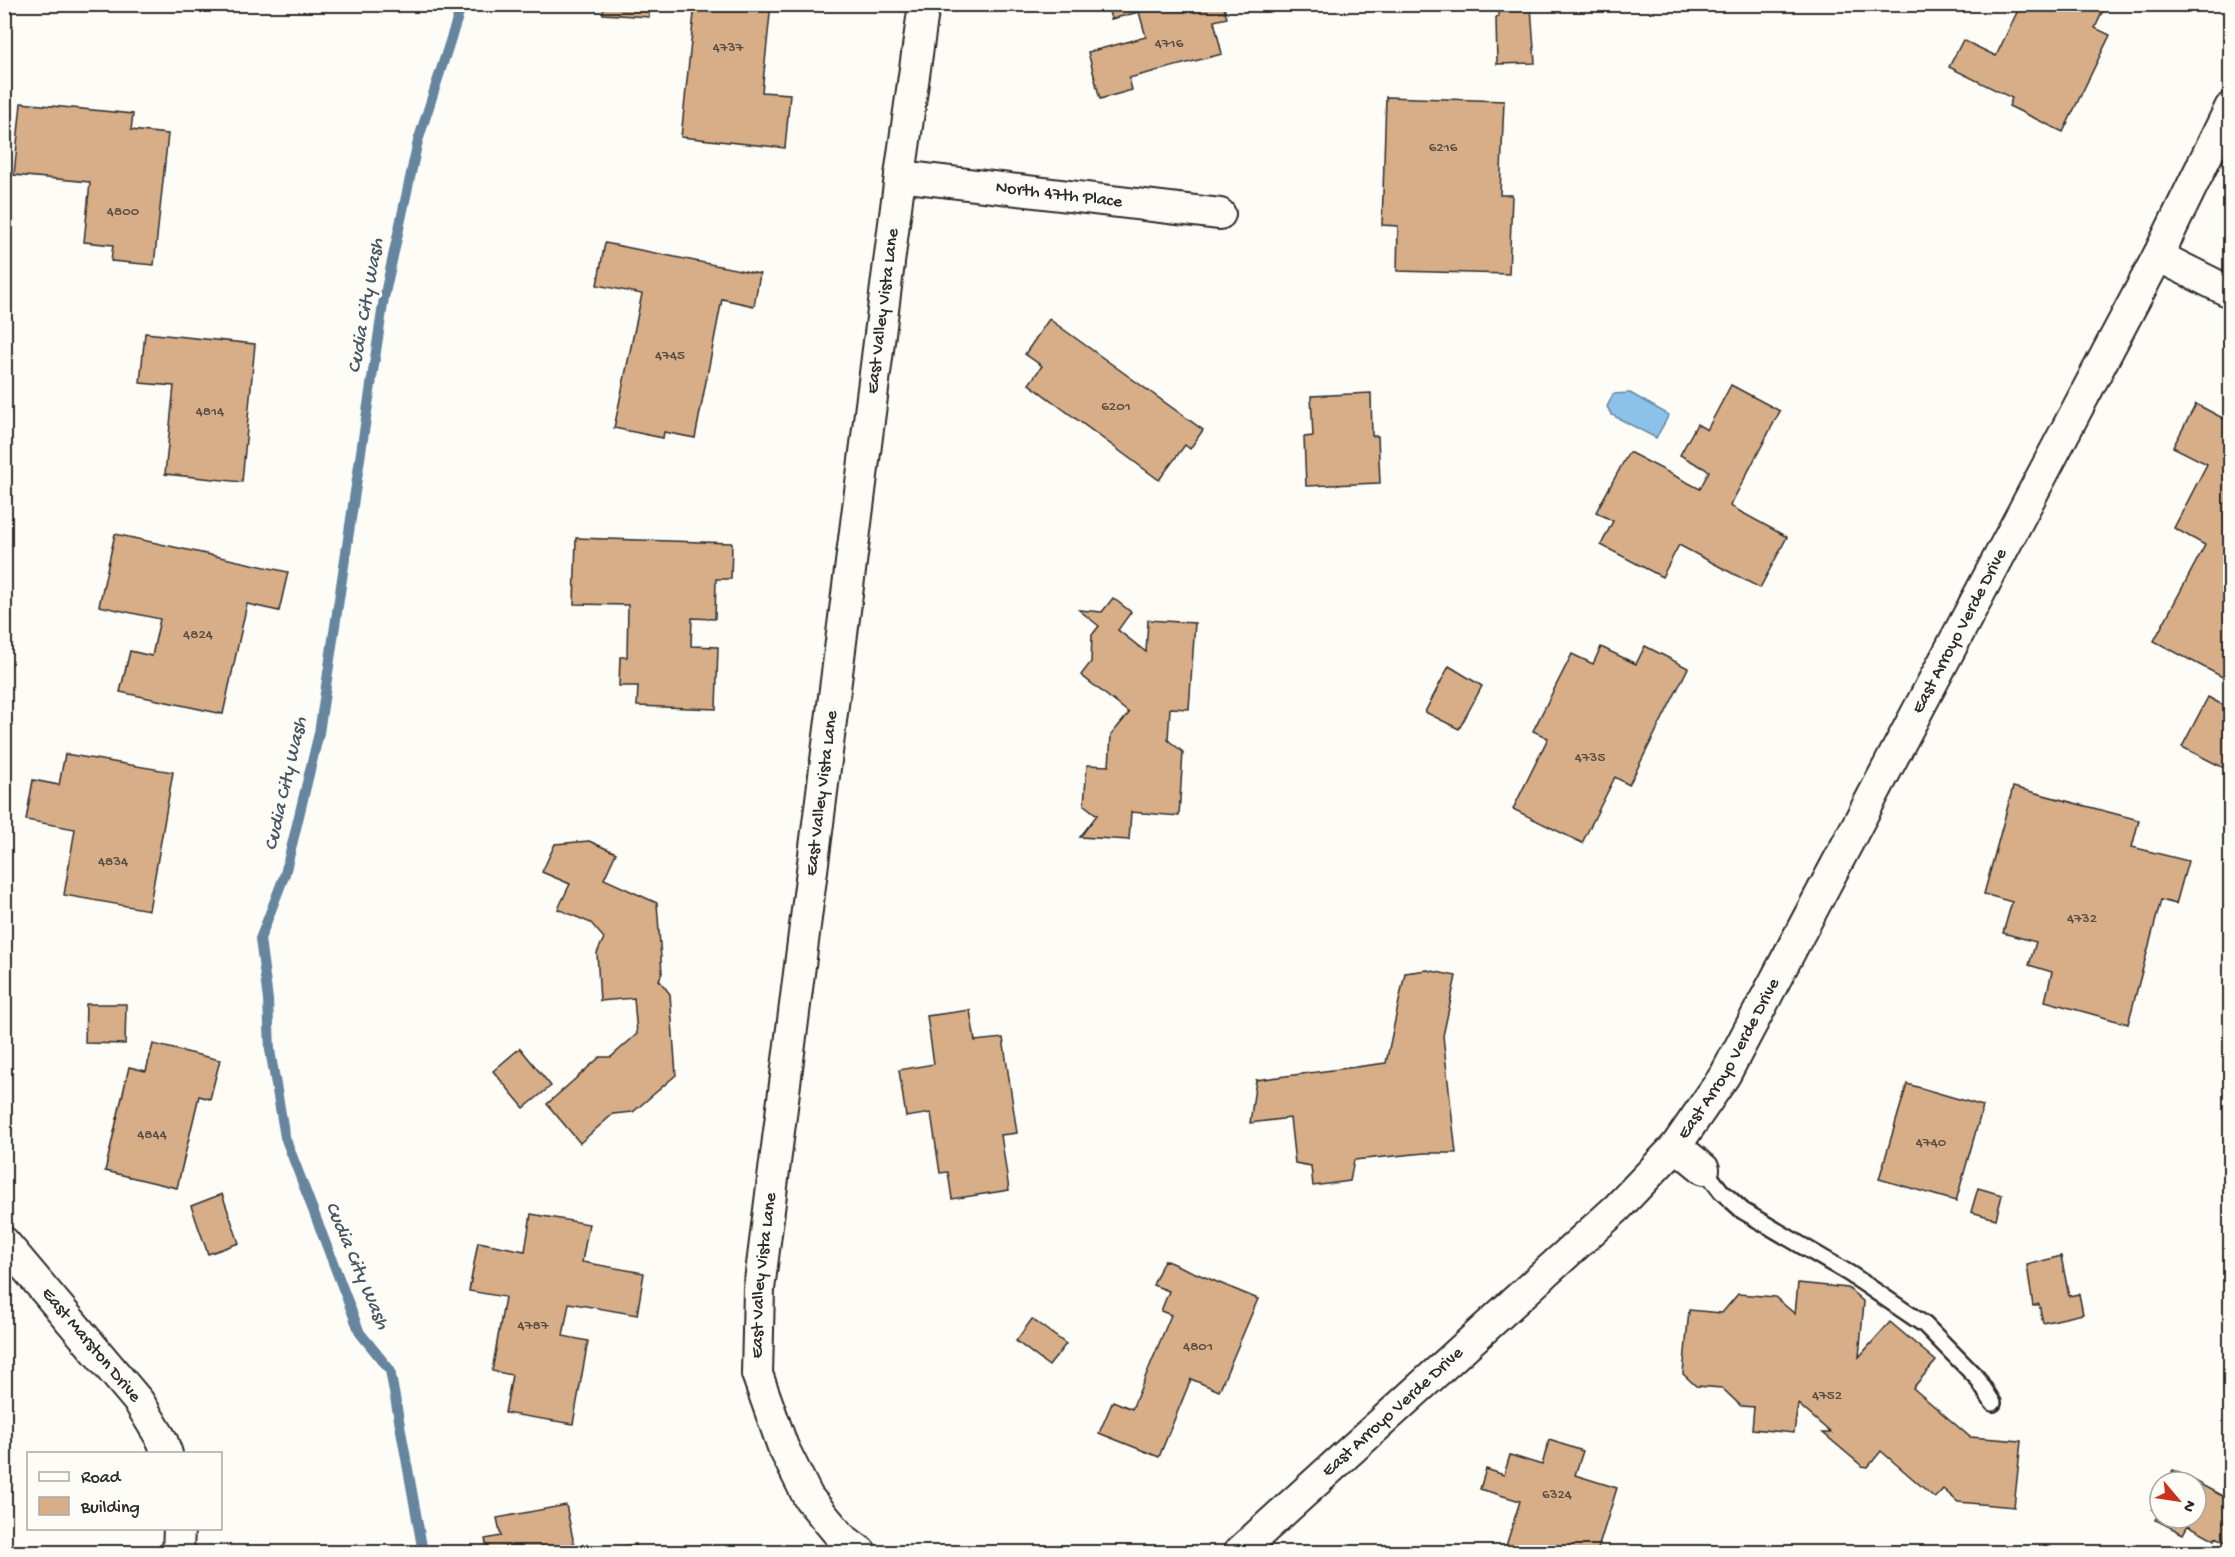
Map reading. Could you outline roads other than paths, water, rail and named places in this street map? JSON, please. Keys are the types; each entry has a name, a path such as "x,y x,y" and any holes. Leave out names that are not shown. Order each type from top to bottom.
{"street":[{"name":"East Valley Vista Lane","path":"861,1552 842,1537 808,1497 783,1447 757,1374 759,1289 900,176 924,4"},
{"name":"East Arroyo Verde Drive","path":"1239,1552 1617,1208 1676,1146 1725,1075 2158,256 2230,108"},
{"name":"North 47th Place","path":"900,176 1220,214"},
{"path":"2158,256 2230,292"},
{"name":"East Arroyo Verde Drive","path":"1676,1146 1704,1169"},
{"name":"East Marston Drive","path":"4,1242 139,1402 162,1440 166,1452"},
{"path":"178,1552 179,1530"}],"lane":[{"path":"1704,1169 1721,1191 1743,1211 1850,1274 1925,1325 1977,1378 1993,1403"}],"water":[{"path":"1630,393 1669,415 1656,438 1612,415 1607,407 1613,394"}],"waterway":[{"name":"Cudia City Wash","path":"423,1552 390,1370 360,1333 285,1137 270,1050 268,1000 260,939 285,874 319,733 384,298 418,141 462,4"}]}
